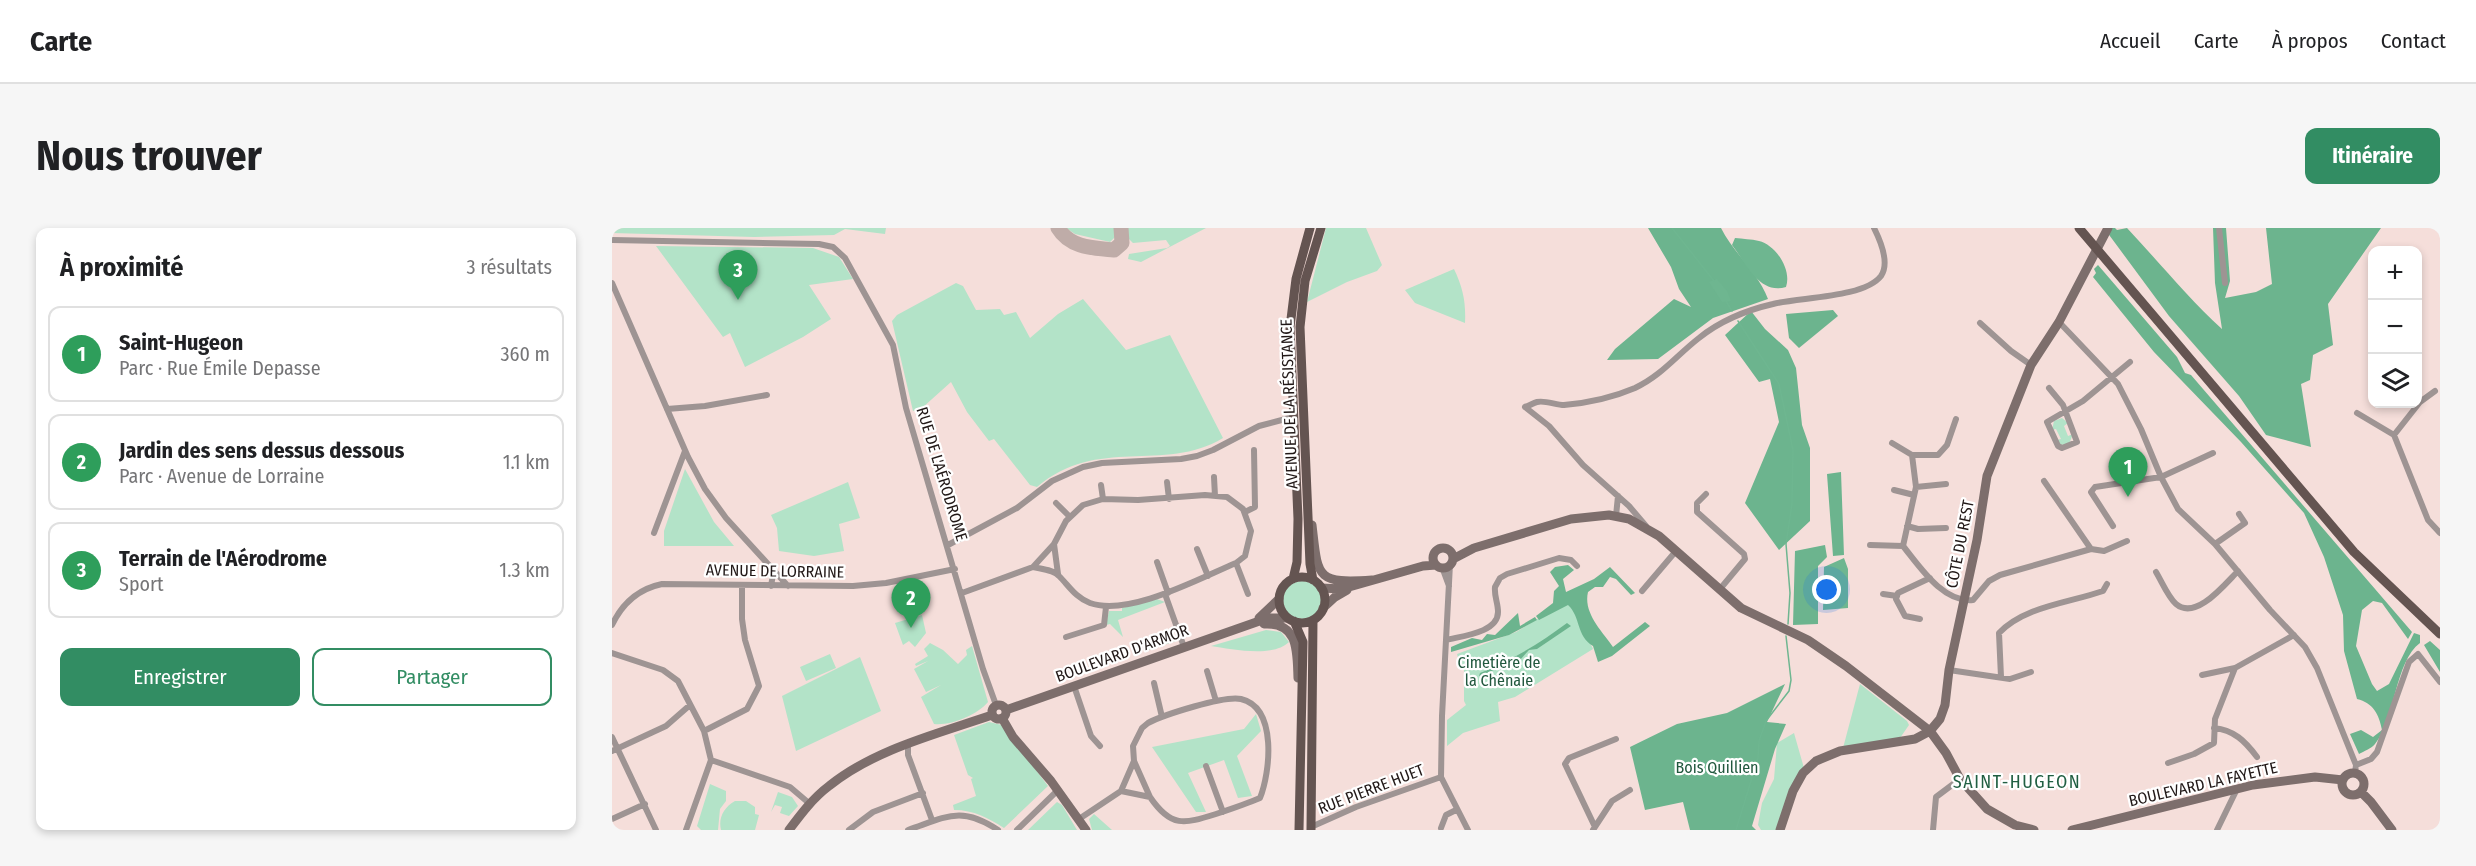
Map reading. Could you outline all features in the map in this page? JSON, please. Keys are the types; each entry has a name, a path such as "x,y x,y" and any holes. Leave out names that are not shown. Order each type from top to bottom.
{"main road":[{"name":"AVENUE DE LA RÉSISTANCE","path":"1293,579 1297,562 1298,519 1290,327 1296,279 1310,228"},
{"name":"AVENUE DE LA RÉSISTANCE","path":"1314,580 1310,564 1300,327 1305,281 1321,228"},
{"path":"2079,228 2354,552 2440,634"},
{"name":"CÔTE DU REST","path":"1930,731 1938,722 1945,705 1949,670 1977,540 1987,476 2031,365 2060,322 2108,228"},
{"path":"1307,481 1316,564 1320,571 1326,577 1341,582 1372,580"},
{"path":"1321,588 1342,589 1422,566 1445,564 1474,548 1571,519 1598,515 1616,516 1649,528 1741,608 1808,640 1832,656 1930,731 1946,753 1960,779 1987,809 2015,825 2034,830"},
{"path":"1388,575 1424,561 1440,548 1474,548"},
{"path":"1445,564 1451,553 1447,549"},
{"path":"1434,554 1433,560 1445,564"},
{"path":"1299,830 1303,642 1291,620 1281,609 1279,599 1284,586 1293,579 1303,577 1314,580 1321,588 1325,598 1323,608"},
{"path":"1291,620 1304,623 1313,620 1342,592 1372,580"},
{"name":"BOULEVARD D'ARMOR","path":"1249,625 1270,610 1279,599"},
{"name":"BOULEVARD D'ARMOR","path":"789,830 827,787 854,768 887,752 908,746 931,735 1000,715 1074,686 1249,625 1274,617 1291,620"},
{"path":"1311,828 1313,620"},
{"path":"1249,625 1278,625 1292,636 1297,653 1300,715"},
{"path":"996,705 993,708 1013,737 1058,790 1086,830"},
{"path":"1780,830 1793,791 1810,765 1828,754 1915,739 1930,731"},
{"path":"2355,769 2364,781 2361,792 2355,795 2348,794 2343,788 2343,780 2355,769"},
{"name":"BOULEVARD LA FAYETTE","path":"2077,829 2237,789 2287,779 2315,777 2343,780"},
{"path":"2361,792 2392,830"}],"street":[{"path":"1649,528 1583,465 1549,426 1525,407 1536,402 1562,405 1582,402 1634,388 1659,374 1698,339 1730,319 1774,303 1810,299 1870,286 1883,274 1883,249 1874,228"},
{"path":"2219,228 2225,283"},
{"name":"RUE DE L'AÉRODROME","path":"612,240 819,244 833,247 845,258 893,345 906,408 983,669 996,705"},
{"path":"612,283 685,451 705,489 726,518 788,586"},
{"path":"2060,322 2118,384 2178,509 2215,544 2305,647 2317,668 2355,769 2371,759 2377,752 2409,662 2418,654 2440,682"},
{"path":"1980,323 2011,351 2031,365"},
{"path":"2049,388 2063,405 2064,411 2077,442 2062,448 2058,447 2047,422 2064,411 2083,401 2130,362"},
{"path":"2394,435 2420,402 2435,391"},
{"path":"667,409 705,406 767,395"},
{"path":"2357,413 2394,435 2428,520 2440,533"},
{"path":"948,545 1017,508 1052,482 1090,465 1197,456 1259,426 1293,417"},
{"path":"1892,444 1912,455 1938,455 1947,446 1956,419"},
{"path":"1245,512 1255,507 1254,450"},
{"path":"654,533 685,451"},
{"path":"2113,526 2091,492 2095,487 2161,477 2213,453"},
{"path":"1903,546 1916,486 1912,455"},
{"path":"1214,477 1215,496"},
{"path":"1167,482 1169,499"},
{"path":"2044,482 2069,514 2091,549"},
{"path":"1916,486 1946,484"},
{"path":"1101,485 1103,499"},
{"path":"1894,490 1914,495"},
{"path":"1706,494 1697,503 1697,512 1744,554 1745,559 1720,590"},
{"path":"1616,516 1618,496"},
{"path":"962,593 1033,567 1054,543 1070,517 1083,505 1103,499 1227,497 1236,502 1245,512 1251,531 1245,556 1236,563 1166,593 1106,607 1089,603 1069,588 1058,574 1054,543"},
{"path":"1056,502 1070,517"},
{"path":"2215,544 2245,524 2239,514"},
{"path":"1907,526 1918,529 1946,528"},
{"path":"1870,545 1903,546 1930,578 1953,597 1973,600 1989,581 2000,575 2091,549 2104,551 2127,541"},
{"path":"1197,549 1208,576"},
{"path":"1642,591 1676,551"},
{"path":"1446,640 1486,629 1494,623 1498,611 1495,588 1504,576 1559,558 1571,560 1577,566"},
{"path":"1157,562 1184,647"},
{"path":"1236,563 1248,594"},
{"path":"1445,564 1449,586 1441,777 1468,830"},
{"path":"1033,567 1058,574"},
{"path":"771,586 774,569"},
{"name":"AVENUE DE LORRAINE","path":"612,625 628,602 651,586 689,583 742,586 853,586 886,583 955,569"},
{"path":"2156,572 2176,604 2184,608 2205,603 2238,571"},
{"path":"1882,594 1897,596 1930,578"},
{"path":"2001,678 1999,633 2007,625 2055,605 2103,591 2107,584"},
{"path":"704,731 747,709 759,686 745,640 742,619 742,586"},
{"path":"1897,596 1896,599 1905,616 1920,619"},
{"path":"1066,637 1104,625 1106,607"},
{"path":"2202,675 2235,668 2247,659 2294,635"},
{"path":"612,653 663,670 678,681 704,731 711,760 686,830"},
{"path":"2168,762 2194,754 2214,743 2215,719 2235,668"},
{"path":"1949,670 2001,678 2017,678 2031,672"},
{"path":"1207,671 1216,701"},
{"path":"1154,683 1162,717"},
{"path":"1074,686 1091,736 1100,746"},
{"path":"1242,699 1257,707 1268,737 1267,781 1260,798 1193,822 1178,820 1164,814 1150,797 1134,761 1133,746 1138,735 1148,723 1162,717 1216,701 1242,699"},
{"path":"615,750 666,726 690,705"},
{"path":"2214,728 2227,729 2236,734 2257,757"},
{"path":"612,737 615,750 645,804 656,830"},
{"path":"1594,829 1565,764 1569,758 1616,739"},
{"path":"908,746 908,755 932,820"},
{"path":"711,760 790,786 810,804"},
{"path":"1079,819 1121,791 1134,761"},
{"path":"1206,766 1223,812"},
{"name":"RUE PIERRE HUET","path":"1311,828 1356,807 1441,777"},
{"path":"1933,830 1936,797 1960,779"},
{"path":"2217,830 2237,789"},
{"path":"1017,830 1058,790"},
{"path":"1594,829 1612,801 1630,790"},
{"path":"1121,791 1150,797"},
{"path":"849,830 873,812 923,792"},
{"path":"612,819 645,804"},
{"path":"1441,828 1446,815 1456,810"},
{"path":"908,830 923,827 932,820 951,814 961,814 983,820 998,830"}],"green space":[{"path":"612,228 886,228 885,234 845,229 834,235 754,237 612,233"},
{"path":"1066,228 1116,228 1117,235 1110,242 1075,234"},
{"path":"1125,228 1206,228 1141,262 1128,259 1129,254 1170,246 1166,240 1133,243 1126,236"},
{"path":"1326,228 1366,228 1382,265 1377,271 1347,282 1307,302"},
{"path":"1648,228 1721,228 1764,289 1768,299 1713,318 1658,359 1607,360 1615,349 1674,299 1691,307 1679,289 1671,267"},
{"path":"2104,228 2117,230 2127,228 2222,329 2215,283 2213,228 2226,228 2230,281 2225,298 2256,292 2272,284 2266,228 2381,228 2328,304 2333,345 2313,355 2310,380 2301,384 2311,447 2266,435 2239,396 2169,316"},
{"path":"656,246 813,248 839,257 853,279 809,285 831,319 803,337 745,367 730,333 723,337"},
{"path":"2098,265 2177,357 2185,373 2191,375 2412,632 2408,639 2382,603 2373,601 2362,610 2356,646 2377,691 2389,684 2414,633 2420,635 2420,643 2405,663 2382,734 2369,749 2359,754 2350,734 2361,730 2373,737 2382,730 2381,724 2371,706 2357,699 2344,651 2343,615 2324,557 2304,513 2241,442 2154,352 2093,277 2096,273 2094,269"},
{"path":"1454,269 1463,295 1465,323 1415,303 1405,290"},
{"path":"956,283 963,286 976,310 1000,309 1004,315 1016,312 1030,338 1058,314 1083,299 1126,350 1170,335 1223,438 1200,448 1177,454 1107,458 1083,462 1060,471 1037,487 1030,485 994,439 989,441 967,412 951,382 922,408 913,411 892,321 897,315"},
{"path":"1833,310 1838,316 1799,348 1789,338 1786,314"},
{"path":"1751,311 1765,329 1788,350 1796,368 1802,425 1810,448 1810,521 1779,550 1745,503 1779,422 1770,379 1759,382 1725,335"},
{"path":"2062,418 2068,423 2064,426 2068,436 2073,434 2069,444 2061,445 2057,440 2061,439 2056,429 2052,430 2054,421"},
{"path":"685,469 714,522 734,546 664,546 664,531"},
{"path":"1841,472 1844,555 1833,556 1827,474"},
{"path":"848,482 860,518 839,524 844,551 814,556 779,551 777,528 771,515"},
{"path":"1825,545 1827,557 1818,566 1818,624 1793,625 1795,551"},
{"path":"1568,565 1574,570 1563,579 1566,592 1594,579 1610,567 1635,593 1631,595 1616,579 1610,577 1603,587 1595,587 1588,592 1587,600 1591,614 1613,647 1645,622 1650,626 1612,656 1598,662 1593,646 1584,637 1568,605 1539,620 1536,616 1553,603 1554,591 1559,586 1550,572 1555,567"},
{"path":"1302,581 1315,587 1321,600 1315,613 1302,619 1289,613 1283,600 1289,587"},
{"path":"1157,599 1165,602 1118,620 1123,637 1110,624 1106,625 1109,611 1122,611 1122,608"},
{"name":"Cimetière de la Chênaie","path":"1570,599 1593,649 1515,697 1498,702 1500,721 1463,733 1447,746 1447,720 1466,705 1464,668 1461,668 1457,654 1516,632"},
{"path":"1518,613 1520,626 1535,617 1537,620 1509,635 1451,652 1451,647 1472,638 1482,640 1487,634 1495,635"},
{"path":"922,615 926,633 915,647 909,641 903,645 895,623"},
{"path":"1567,623 1571,626 1537,649 1529,650 1520,660 1479,676 1480,673 1525,651"},
{"path":"1266,630 1281,632 1289,642 1282,647 1263,651 1211,646"},
{"path":"1173,634 1176,641 1145,651 1143,645"},
{"path":"2430,641 2440,650 2440,672 2424,645"},
{"path":"930,643 943,650 958,664 967,655 966,650 972,646 988,702 983,707 956,721 934,724 921,697 941,685 926,692 914,669 928,661 916,666 915,664 928,656 924,649"},
{"path":"830,654 836,668 806,681 800,667"},
{"path":"860,657 881,711 796,751 782,696"},
{"name":"Bois Quillien","path":"1785,684 1767,722 1786,724 1775,749 1752,826 1756,830 1690,830 1683,802 1645,810 1630,747 1677,724 1727,713"},
{"path":"1860,684 1907,721 1909,725 1900,738 1843,748"},
{"path":"1256,714 1261,731 1237,756 1252,796 1238,798 1224,760 1188,773 1206,812 1196,812 1152,747 1244,729"},
{"path":"989,722 1002,725 1048,786 1004,828 980,815 954,810 953,805 976,796 971,779 973,778 968,775 954,735"},
{"path":"1794,733 1804,768 1778,830 1761,830 1758,825 1762,803 1774,779 1777,743"},
{"path":"710,784 726,791 726,801 720,809 718,830 701,830 697,826"},
{"path":"778,792 792,797 798,806 789,816 780,813 782,807 775,805 771,812"},
{"path":"735,801 746,801 755,807 755,814 759,815 755,830 721,830 720,821 723,813"},
{"path":"1057,802 1062,805 1077,830 1028,830"},
{"path":"1094,814 1112,830 1092,830 1089,819"}],"shaded area":[{"path":"1735,238 1759,241 1771,247 1785,266 1786,287 1768,286 1754,276 1732,245"},
{"path":"1717,279 1727,291 1731,301 1722,302 1709,282"},
{"path":"1844,558 1848,569 1848,608 1823,610 1824,567"}],"waterway":[{"path":"1672,228 1714,281"},
{"path":"1726,301 1732,311"},
{"path":"1738,321 1779,384 1793,450 1792,504 1786,544 1790,593 1788,624"},
{"path":"1736,830 1758,758 1759,741 1766,721 1789,691 1791,680 1786,636"}],"taxiway":[{"path":"1058,228 1063,235 1075,243 1114,250 1122,243 1121,228"}],"place":[{"name":"Terrain de l'Aérodrome","path":"738,300"},
{"name":"Saint-Hugeon","path":"2128,497"},
{"name":"Jardin des sens dessus dessous","path":"911,628"}],"district":[{"name":"SAINT-HUGEON","path":"2017,782"}]}
